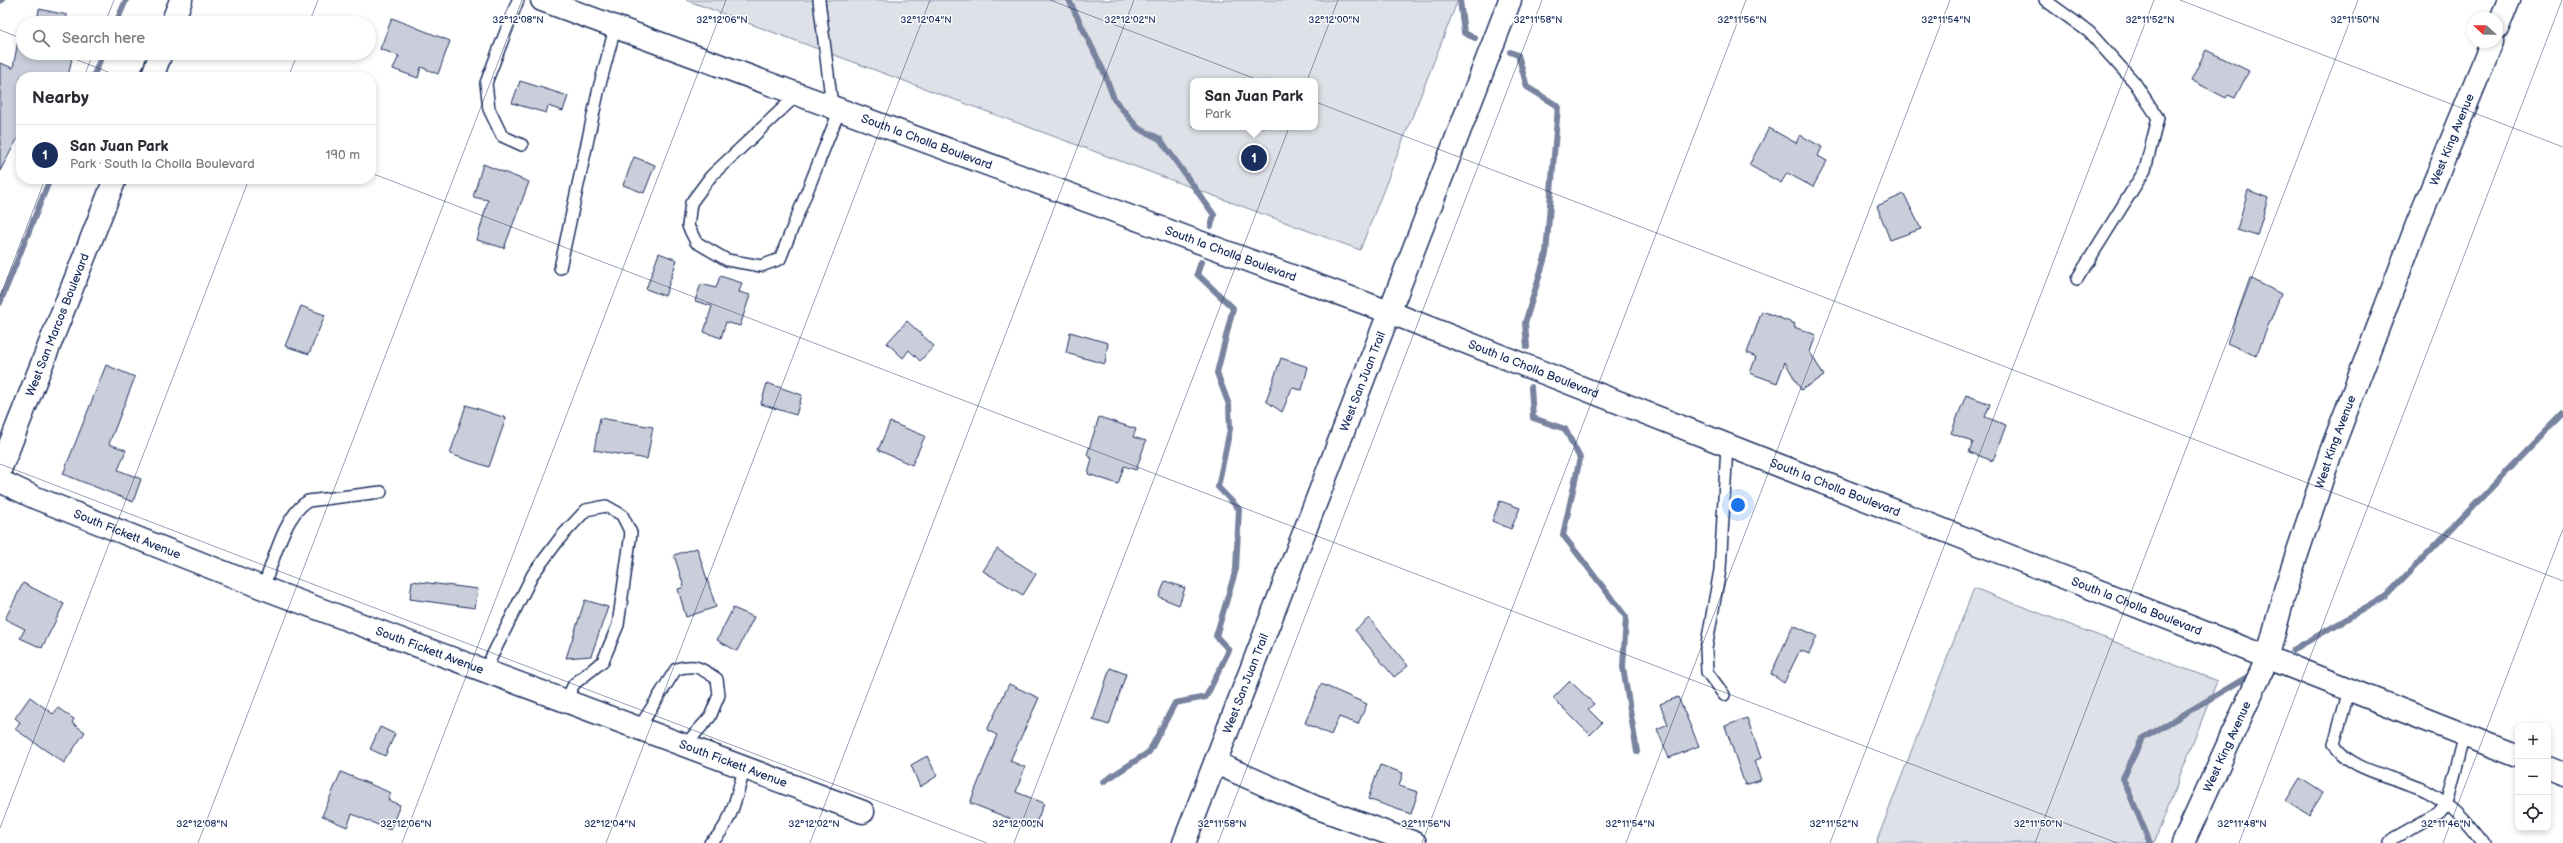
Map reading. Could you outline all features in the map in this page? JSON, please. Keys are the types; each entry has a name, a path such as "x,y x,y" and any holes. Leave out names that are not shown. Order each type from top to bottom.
{"street":[{"path":"175,16 181,0"},
{"name":"South la Cholla Boulevard","path":"542,0 1389,312 2515,755"},
{"name":"West San Juan Trail","path":"1184,843 1510,0"},
{"path":"2503,15 2509,0"},
{"name":"West King Avenue","path":"2183,843 2267,658 2286,587 2333,446 2418,222 2490,48"},
{"path":"154,72 158,60"},
{"name":"West San Marcos Boulevard","path":"0,470 113,184"},
{"name":"South Fickett Avenue","path":"0,481 36,498 263,588 863,812"},
{"path":"1216,762 1315,807 1415,843"},
{"path":"2551,769 2563,774"}],"lane":[{"path":"518,0 486,84 489,109 502,136 522,145"},
{"path":"798,94 711,176 691,204 688,226 696,242 727,260 761,266 780,258 836,108 819,0"},
{"path":"2045,0 2089,32 2136,83 2158,118 2145,170 2077,279"},
{"path":"560,268 599,88 615,28"},
{"path":"1724,695 1707,672 1706,649 1720,570 1727,446"},
{"path":"263,588 289,521 299,506 308,502 381,492"},
{"path":"485,670 533,574 561,537 586,510 606,506 622,515 631,533 618,625 603,661 574,684 566,701"},
{"path":"639,728 676,669 692,665 700,667 717,679 719,695 710,717 685,745"},
{"path":"2349,690 2334,744 2339,753 2352,762 2429,792 2446,803 2483,843"},
{"path":"2390,843 2394,838 2438,813 2446,803 2465,735"},
{"path":"710,843 718,837 730,815 745,767"}],"shaded area":[{"path":"686,0 1458,0 1360,250"},
{"path":"1974,588 2217,681 2154,843 1876,843"}],"building":[{"path":"39,9 67,15 67,16 38,16"},
{"path":"392,18 450,41 438,74 421,67 418,78 393,69 399,56 380,49"},
{"path":"2206,50 2249,71 2235,98 2228,95 2226,98 2191,80"},
{"path":"16,52 16,60 72,60 69,72 16,72 16,141 0,171 0,63 13,68"},
{"path":"520,81 568,96 563,111 548,106 546,113 512,103"},
{"path":"1769,128 1796,143 1800,135 1822,147 1818,156 1827,161 1813,187 1787,173 1781,183 1749,165"},
{"path":"634,157 655,165 644,193 623,185"},
{"path":"483,164 529,182 504,248 477,240 488,200 473,197"},
{"path":"2248,190 2268,198 2257,236 2237,230"},
{"path":"1904,194 1921,229 1890,240 1877,206"},
{"path":"659,253 677,260 665,296 646,289"},
{"path":"720,276 742,283 739,292 750,295 740,326 726,322 721,338 704,332 712,306 695,301 701,284 716,288"},
{"path":"2250,278 2281,294 2256,356 2227,343"},
{"path":"301,306 325,315 309,354 285,346"},
{"path":"1762,311 1795,324 1794,327 1816,335 1810,352 1824,376 1801,390 1785,362 1777,383 1750,373 1756,357 1747,353"},
{"path":"907,321 934,346 920,361 909,350 903,358 887,343"},
{"path":"1070,332 1108,343 1105,364 1066,353"},
{"path":"1281,358 1308,367 1302,390 1292,388 1282,412 1266,401"},
{"path":"106,365 135,377 109,444 126,450 118,470 141,479 133,502 63,474"},
{"path":"767,383 802,395 796,415 761,404"},
{"path":"1966,395 1990,404 1985,417 2006,425 1993,461 1969,452 1973,442 1951,433"},
{"path":"466,405 506,418 489,467 450,454"},
{"path":"1099,417 1136,429 1133,437 1146,441 1136,470 1124,466 1118,484 1088,474 1092,459 1087,455"},
{"path":"600,418 653,427 647,459 594,450"},
{"path":"890,422 925,436 912,465 878,450"},
{"path":"1500,501 1520,508 1511,529 1492,521"},
{"path":"697,548 716,607 686,617 678,589 684,587 674,555"},
{"path":"997,549 1036,574 1023,595 983,571"},
{"path":"412,581 478,589 475,608 410,599"},
{"path":"1165,581 1185,588 1179,605 1159,597"},
{"path":"23,583 64,604 42,648 20,638 25,629 5,619"},
{"path":"585,600 608,607 591,656 566,658"},
{"path":"733,608 754,617 737,651 717,640"},
{"path":"1369,618 1408,666 1394,677 1355,630"},
{"path":"1793,625 1817,636 1809,654 1800,650 1784,683 1771,674"},
{"path":"1110,668 1126,674 1109,725 1093,720"},
{"path":"1570,681 1594,704 1588,709 1602,723 1590,735 1553,698"},
{"path":"1009,684 1039,698 1010,761 1025,767 1016,792 1044,803 1034,828 970,803 997,735 987,730"},
{"path":"1321,684 1367,704 1358,724 1339,717 1331,735 1305,723"},
{"path":"30,697 53,714 58,708 74,719 72,723 85,732 64,763 15,729 20,722 15,718"},
{"path":"1678,697 1699,746 1669,758 1657,729 1668,724 1660,704"},
{"path":"1747,718 1761,758 1754,761 1761,780 1745,785 1725,726"},
{"path":"380,727 395,734 385,756 370,749"},
{"path":"927,756 937,776 920,787 911,765"},
{"path":"1380,765 1403,773 1399,786 1418,792 1411,814 1368,799"},
{"path":"341,772 391,793 388,800 400,805 390,830 352,814 347,827 322,816"},
{"path":"2300,778 2323,793 2309,815 2286,801"}],"waterway":[{"path":"119,16 126,0"},
{"path":"1069,0 1104,72 1114,99 1138,128 1160,139 1214,215 1211,226"},
{"path":"1460,0 1464,33 1475,38"},
{"path":"1510,52 1518,55 1527,87 1558,106 1546,254 1525,323 1527,347"},
{"path":"95,72 100,60"},
{"path":"0,303 48,184"},
{"path":"1103,782 1149,752 1175,703 1206,697 1229,650 1216,636 1236,569 1239,509 1218,487 1230,429 1229,405 1217,373 1233,308 1197,274 1201,262"},
{"path":"1531,387 1533,418 1565,429 1580,458 1563,535 1626,617 1623,667 1637,752"},
{"path":"2293,650 2386,596 2563,414"},
{"path":"2150,843 2123,778 2142,739 2252,674"}],"place":[{"name":"San Juan Park","path":"1254,158"}]}
